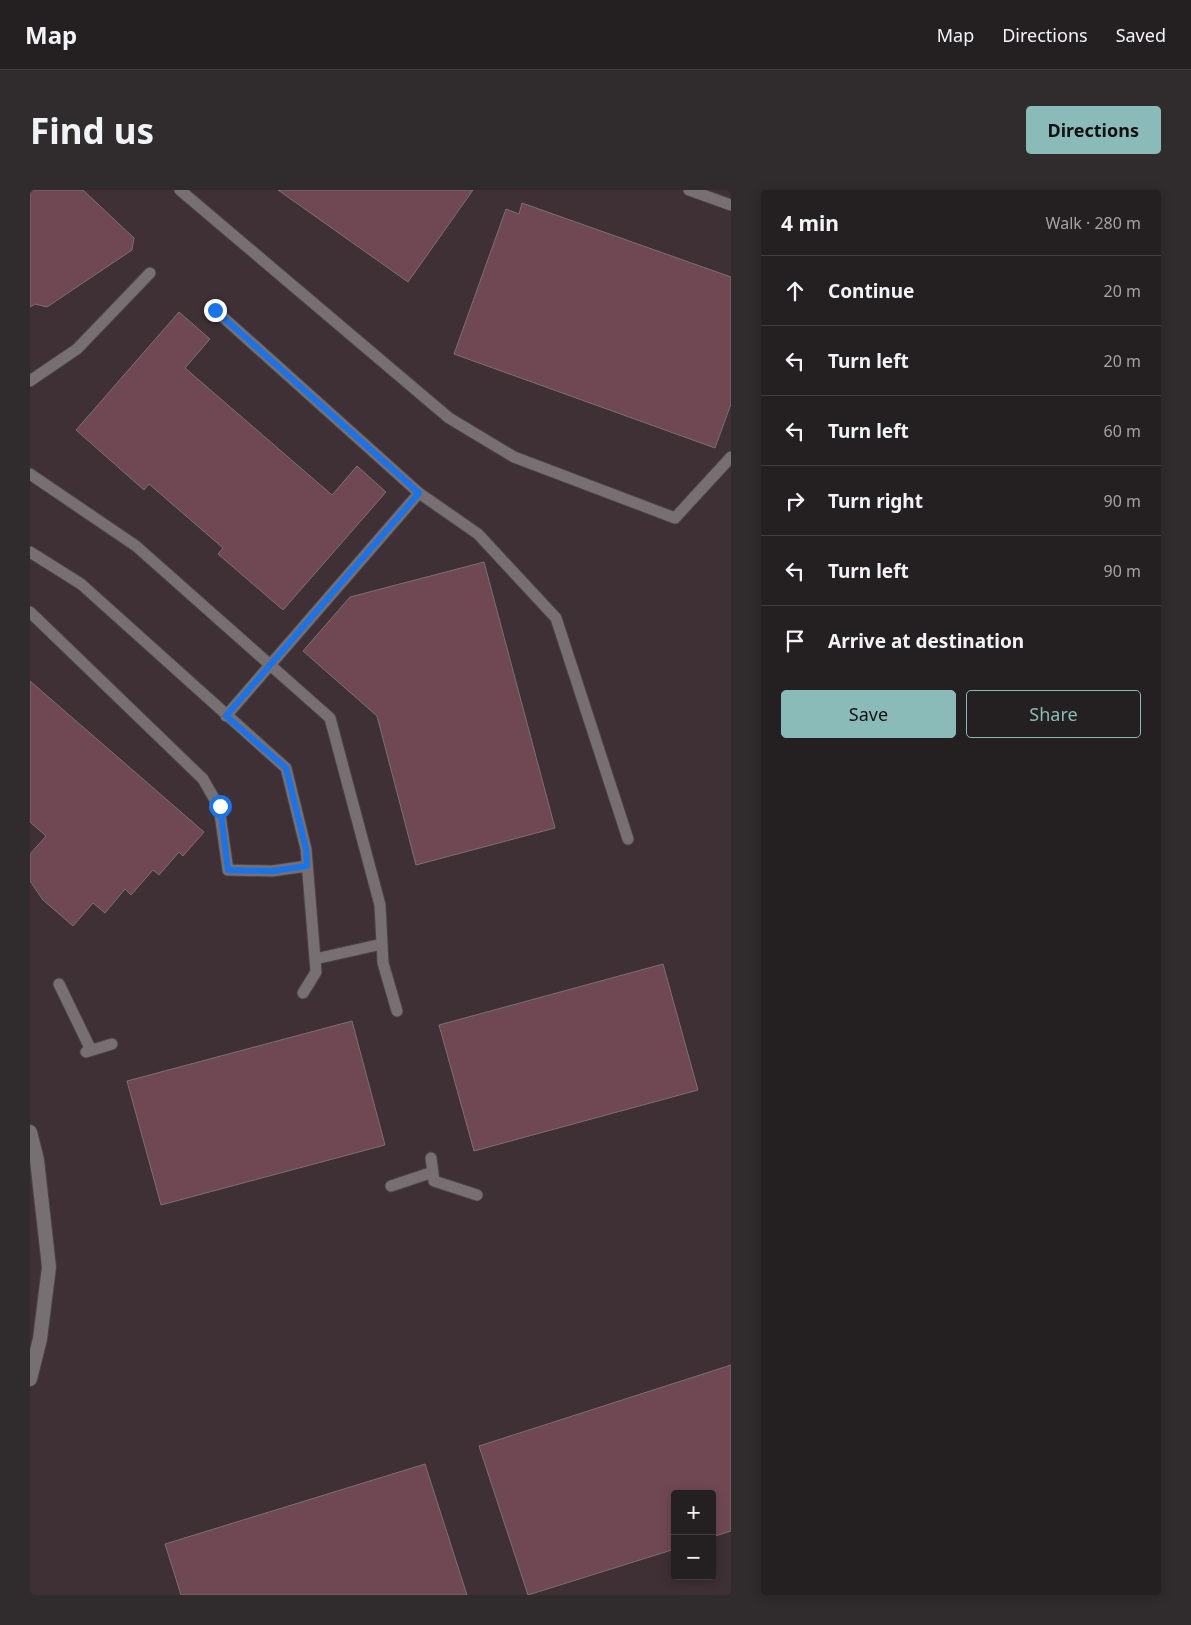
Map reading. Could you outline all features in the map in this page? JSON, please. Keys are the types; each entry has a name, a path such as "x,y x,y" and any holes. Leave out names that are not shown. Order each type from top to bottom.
{"street":[{"path":"30,1132 37,1160 49,1267 40,1339 30,1379"}],"lane":[{"path":"180,190 449,418 514,458 675,518 731,457"},
{"path":"689,190 731,205"},
{"path":"30,381 77,350 150,273"},
{"path":"215,310 419,493 478,534 556,618 628,839"},
{"path":"30,474 136,546 330,718 380,905 383,963 397,1011"},
{"path":"226,716 419,493"},
{"path":"30,552 81,584 286,768 306,849 316,972 303,993"},
{"path":"30,612 204,780 220,806 228,870 272,871 307,866"},
{"path":"315,959 382,944"},
{"path":"60,984 88,1051 112,1044"},
{"path":"431,1158 434,1182 477,1195"},
{"path":"391,1186 432,1172"}],"shaded area":[{"path":"30,190 731,190 731,1595 30,1595"}],"building":[{"path":"30,190 83,190 134,238 132,250 47,307 35,304 30,307"},
{"path":"278,190 473,190 408,282"},
{"path":"522,203 731,277 731,404 715,448 454,354 506,209 519,214"},
{"path":"179,312 210,339 185,368 332,495 357,466 386,492 283,610 218,554 223,548 149,484 144,490 76,430"},
{"path":"484,562 555,828 416,865 377,716 303,651 350,597"},
{"path":"30,681 204,832 183,856 179,852 159,875 153,870 131,895 125,889 105,913 93,903 73,926 43,900 30,881 30,854 46,836 30,822"},
{"path":"663,964 698,1090 474,1151 439,1025"},
{"path":"352,1021 385,1145 161,1205 127,1081"},
{"path":"731,1365 731,1531 716,1536 716,1490 671,1490 671,1550 528,1595 479,1446"},
{"path":"425,1464 467,1595 181,1595 165,1544"}],"route":[{"path":"215,310 419,493 226,716 286,768 306,849 307,866 272,871 228,870 220,806"}]}
